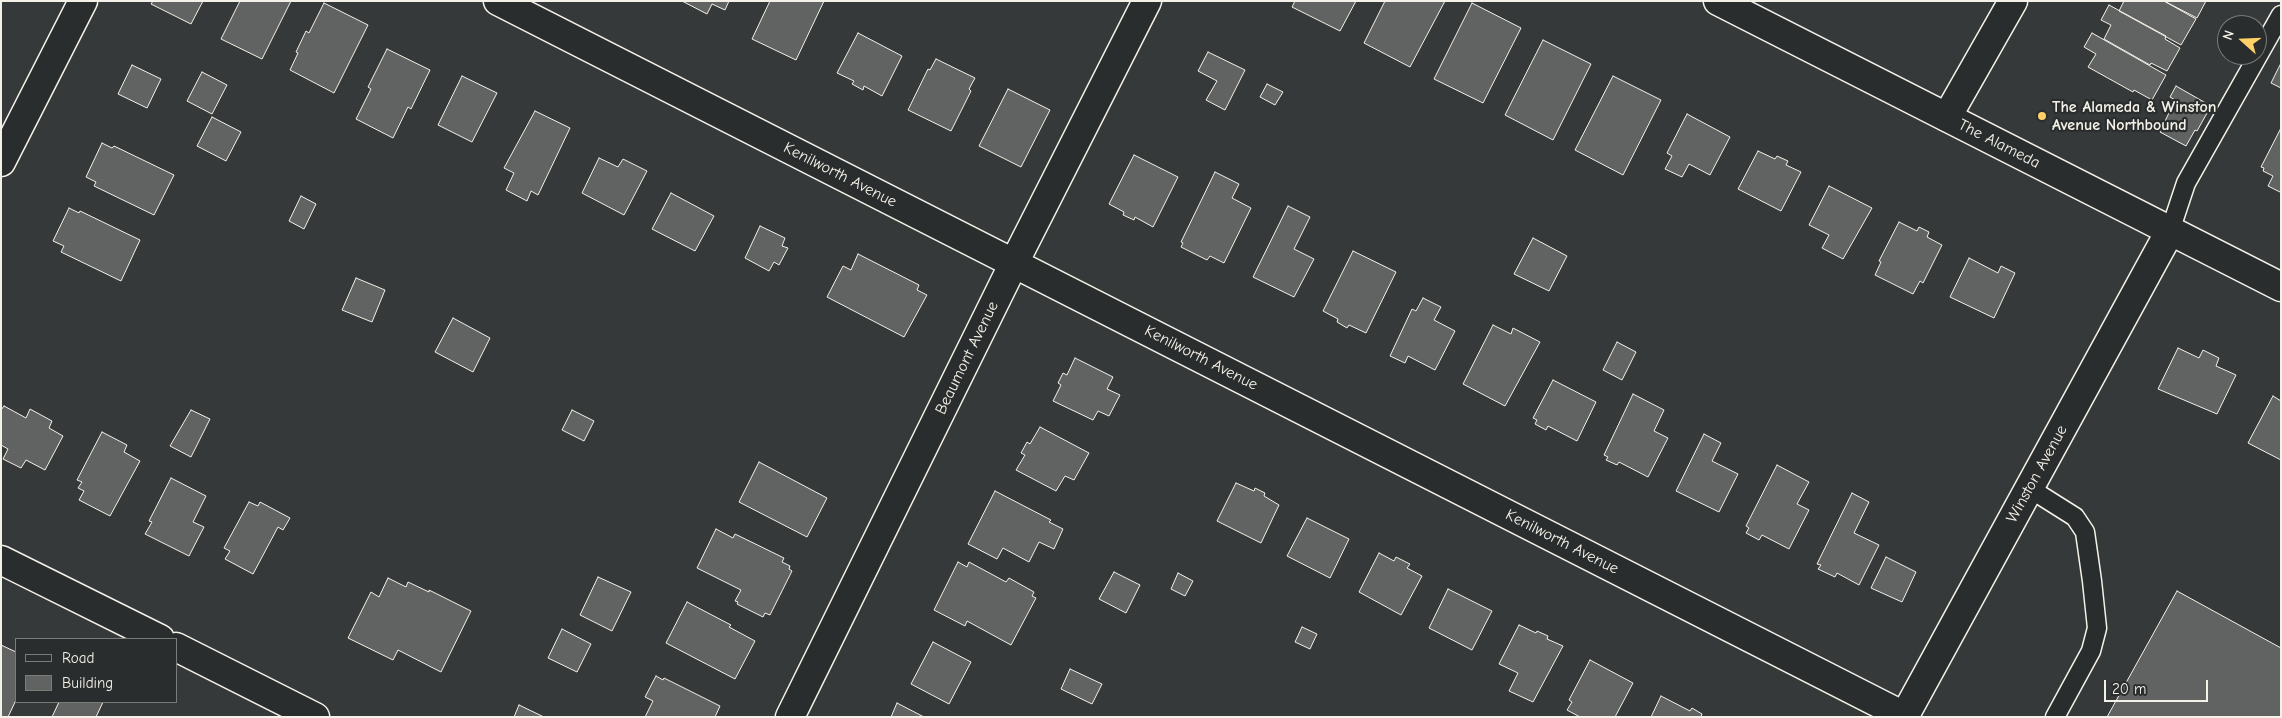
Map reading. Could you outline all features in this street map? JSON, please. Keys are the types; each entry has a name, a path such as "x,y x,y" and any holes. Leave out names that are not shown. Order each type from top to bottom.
{"street":[{"path":"1,162 83,1"},
{"name":"Kenilworth Avenue","path":"498,1 1904,716"},
{"name":"Beaumont Avenue","path":"790,717 1014,263 1147,1"},
{"name":"The Alameda","path":"1718,1 1752,9 1947,118 2281,286"},
{"path":"1947,118 2013,1"},
{"name":"Winston Avenue","path":"1904,716 2170,231"},
{"path":"1,560 158,638"},
{"path":"178,648 315,717"}],"lane":[{"path":"2170,231 2186,183 2280,20"},
{"path":"2029,488 2075,517 2085,532 2092,581 2096,628 2090,651 2054,717"}],"building":[{"path":"153,1 203,1 191,24 151,4"},
{"path":"240,1 291,1 262,59 221,39"},
{"path":"682,1 729,1 725,10 712,4 707,14"},
{"path":"770,1 824,1 796,60 752,39"},
{"path":"1295,1 1356,1 1340,31 1292,7"},
{"path":"1385,1 1445,1 1410,67 1364,43"},
{"path":"2124,1 2164,1 2196,19 2181,45 2119,11"},
{"path":"2164,1 2206,1 2197,18"},
{"path":"324,3 368,25 334,93 290,70 306,31 309,33"},
{"path":"1472,3 1521,28 1483,103 1434,79"},
{"path":"2109,5 2166,36 2165,39 2180,48 2167,71 2151,63 2150,65 2104,39 2111,25 2101,20"},
{"path":"858,33 902,56 882,96 864,86 863,90 852,84 854,81 837,73"},
{"path":"2092,33 2166,75 2152,100 2134,90 2133,92 2088,67 2096,54 2084,47"},
{"path":"1543,40 1591,64 1553,140 1505,115"},
{"path":"387,49 430,70 411,109 408,107 393,138 356,119 371,89 368,87"},
{"path":"1208,52 1245,70 1225,110 1206,100 1217,81 1198,71"},
{"path":"936,59 975,78 969,89 971,91 951,131 908,110 928,69 930,70"},
{"path":"2281,63 2281,88 2271,83"},
{"path":"132,65 161,79 147,108 118,94"},
{"path":"202,72 227,85 212,114 187,101"},
{"path":"462,76 497,93 472,142 438,125"},
{"path":"1613,76 1661,100 1623,175 1575,150"},
{"path":"1267,84 1283,92 1275,105 1260,97"},
{"path":"2176,86 2211,106 2186,146 2160,132 2175,100 2170,97"},
{"path":"1008,89 1050,110 1021,167 979,146"},
{"path":"535,111 570,128 538,195 531,191 527,201 506,190 514,173 504,168"},
{"path":"1687,114 1730,137 1710,175 1689,164 1682,177 1665,169 1672,156 1667,153"},
{"path":"212,117 241,132 226,161 197,146"},
{"path":"2281,128 2280,192 2268,186 2273,176 2263,171 2264,168 2261,167"},
{"path":"102,143 112,148 114,146 174,175 154,215 94,186 96,182 86,177"},
{"path":"1758,151 1775,159 1777,156 1788,161 1786,165 1801,172 1781,211 1738,189"},
{"path":"1134,155 1178,177 1153,227 1135,217 1134,220 1123,215 1124,212 1109,204"},
{"path":"599,158 618,167 623,159 647,171 624,215 582,193"},
{"path":"1215,172 1239,184 1232,198 1251,208 1224,263 1210,256 1207,260 1181,247 1183,243 1181,242"},
{"path":"1829,186 1872,208 1843,259 1822,248 1829,235 1809,225"},
{"path":"671,193 714,216 695,251 652,229"},
{"path":"301,196 316,204 304,229 289,221"},
{"path":"1288,206 1310,217 1294,249 1314,259 1294,297 1253,277"},
{"path":"69,208 79,213 80,211 140,240 121,281 61,252 64,246 53,241"},
{"path":"1899,222 1917,231 1919,227 1929,232 1927,237 1942,245 1923,283 1920,281 1913,294 1875,275 1881,262 1879,261"},
{"path":"760,226 785,238 782,246 788,248 779,265 774,262 769,271 745,258"},
{"path":"1533,238 1567,256 1549,291 1514,274"},
{"path":"1353,251 1396,272 1366,333 1349,325 1347,328 1337,322 1338,319 1323,311"},
{"path":"858,254 919,285 917,290 927,295 904,337 827,297 843,266 851,270"},
{"path":"1969,258 1998,273 2001,266 2015,273 1994,318 1950,297"},
{"path":"356,278 385,290 372,322 342,310"},
{"path":"1423,298 1441,307 1434,320 1455,331 1435,370 1408,356 1405,363 1390,356 1412,309 1416,311"},
{"path":"453,318 490,338 473,372 435,352"},
{"path":"1493,325 1511,334 1513,328 1540,342 1505,406 1463,384"},
{"path":"1617,342 1636,352 1622,380 1603,370"},
{"path":"2178,348 2199,358 2203,350 2219,358 2216,366 2236,375 2217,414 2158,389"},
{"path":"1075,358 1113,377 1107,389 1120,395 1109,416 1098,411 1093,420 1053,401 1061,385 1058,383 1063,373 1067,375"},
{"path":"1553,380 1596,402 1577,441 1548,426 1546,430 1535,424 1537,420 1533,418"},
{"path":"1633,394 1664,410 1654,431 1668,438 1648,477 1619,462 1617,465 1606,460 1608,457 1604,455"},
{"path":"2273,396 2281,401 2281,460 2248,443"},
{"path":"4,406 26,418 30,409 52,421 49,428 63,436 45,470 26,460 21,468 3,459 8,449 1,445 1,410"},
{"path":"191,410 210,419 191,457 170,446"},
{"path":"572,410 594,421 584,441 562,430"},
{"path":"1040,427 1089,453 1074,480 1065,476 1056,491 1016,470 1025,455 1021,453 1027,442 1030,444"},
{"path":"102,432 127,445 124,452 140,461 110,516 79,500 84,491 78,488 82,482 77,480"},
{"path":"1704,434 1721,443 1712,461 1738,474 1719,512 1676,491"},
{"path":"759,462 827,498 807,537 739,502"},
{"path":"1777,465 1809,482 1797,504 1809,510 1789,549 1762,535 1759,540 1746,533 1749,528 1746,526"},
{"path":"171,478 206,496 193,522 204,527 189,556 145,534 152,522 149,521"},
{"path":"1236,483 1254,491 1255,488 1265,493 1264,496 1279,505 1261,543 1217,521"},
{"path":"995,491 1051,520 1049,522 1063,529 1054,549 1039,542 1029,562 1003,548 997,559 968,544"},
{"path":"1852,493 1869,502 1854,533 1879,545 1859,585 1837,573 1835,577 1818,569 1821,565 1817,564"},
{"path":"249,502 258,506 260,502 290,518 283,530 278,527 253,574 225,559 230,551 224,548"},
{"path":"1307,518 1349,539 1330,578 1287,556"},
{"path":"716,529 733,538 735,534 784,558 782,562 790,566 789,569 792,571 770,615 765,613 763,617 737,604 738,602 735,601 741,590 697,568"},
{"path":"1379,553 1394,561 1396,557 1410,564 1407,568 1422,576 1401,615 1359,592"},
{"path":"1886,557 1916,572 1902,602 1871,588"},
{"path":"958,562 967,567 969,562 1006,582 1009,578 1034,592 1032,596 1036,598 1011,645 967,621 965,626 934,610"},
{"path":"1114,572 1140,585 1126,613 1099,599"},
{"path":"1178,573 1193,581 1185,596 1171,589"},
{"path":"598,577 631,592 612,631 580,615"},
{"path":"388,578 406,587 408,582 429,592 429,590 471,611 441,672 398,650 393,660 348,638 371,592 379,597"},
{"path":"1448,589 1492,611 1472,650 1429,628"},
{"path":"2177,591 2281,648 2281,717 2107,717"},
{"path":"687,602 731,625 729,627 755,641 735,679 666,643"},
{"path":"1519,625 1548,636 1547,639 1563,646 1533,702 1509,691 1518,673 1499,664"},
{"path":"1302,627 1317,634 1310,649 1295,642"},
{"path":"562,629 591,644 577,672 548,658"},
{"path":"933,642 971,662 949,704 911,684"},
{"path":"1,645 15,652 15,702 8,717 1,717"},
{"path":"1590,660 1633,683 1615,717 1580,717 1567,710 1572,702 1569,700"},
{"path":"1070,669 1102,684 1092,704 1061,689"},
{"path":"656,676 663,680 664,678 720,706 715,717 645,717 653,701 645,697"},
{"path":"1661,696 1690,711 1692,708 1702,714 1701,717 1651,717"},
{"path":"59,703 103,703 96,717 52,717"},
{"path":"897,703 924,717 891,717"},
{"path":"519,705 544,717 514,717"}],"place":[{"name":"The Alameda & Winston Avenue Northbound","path":"2042,116"}]}
